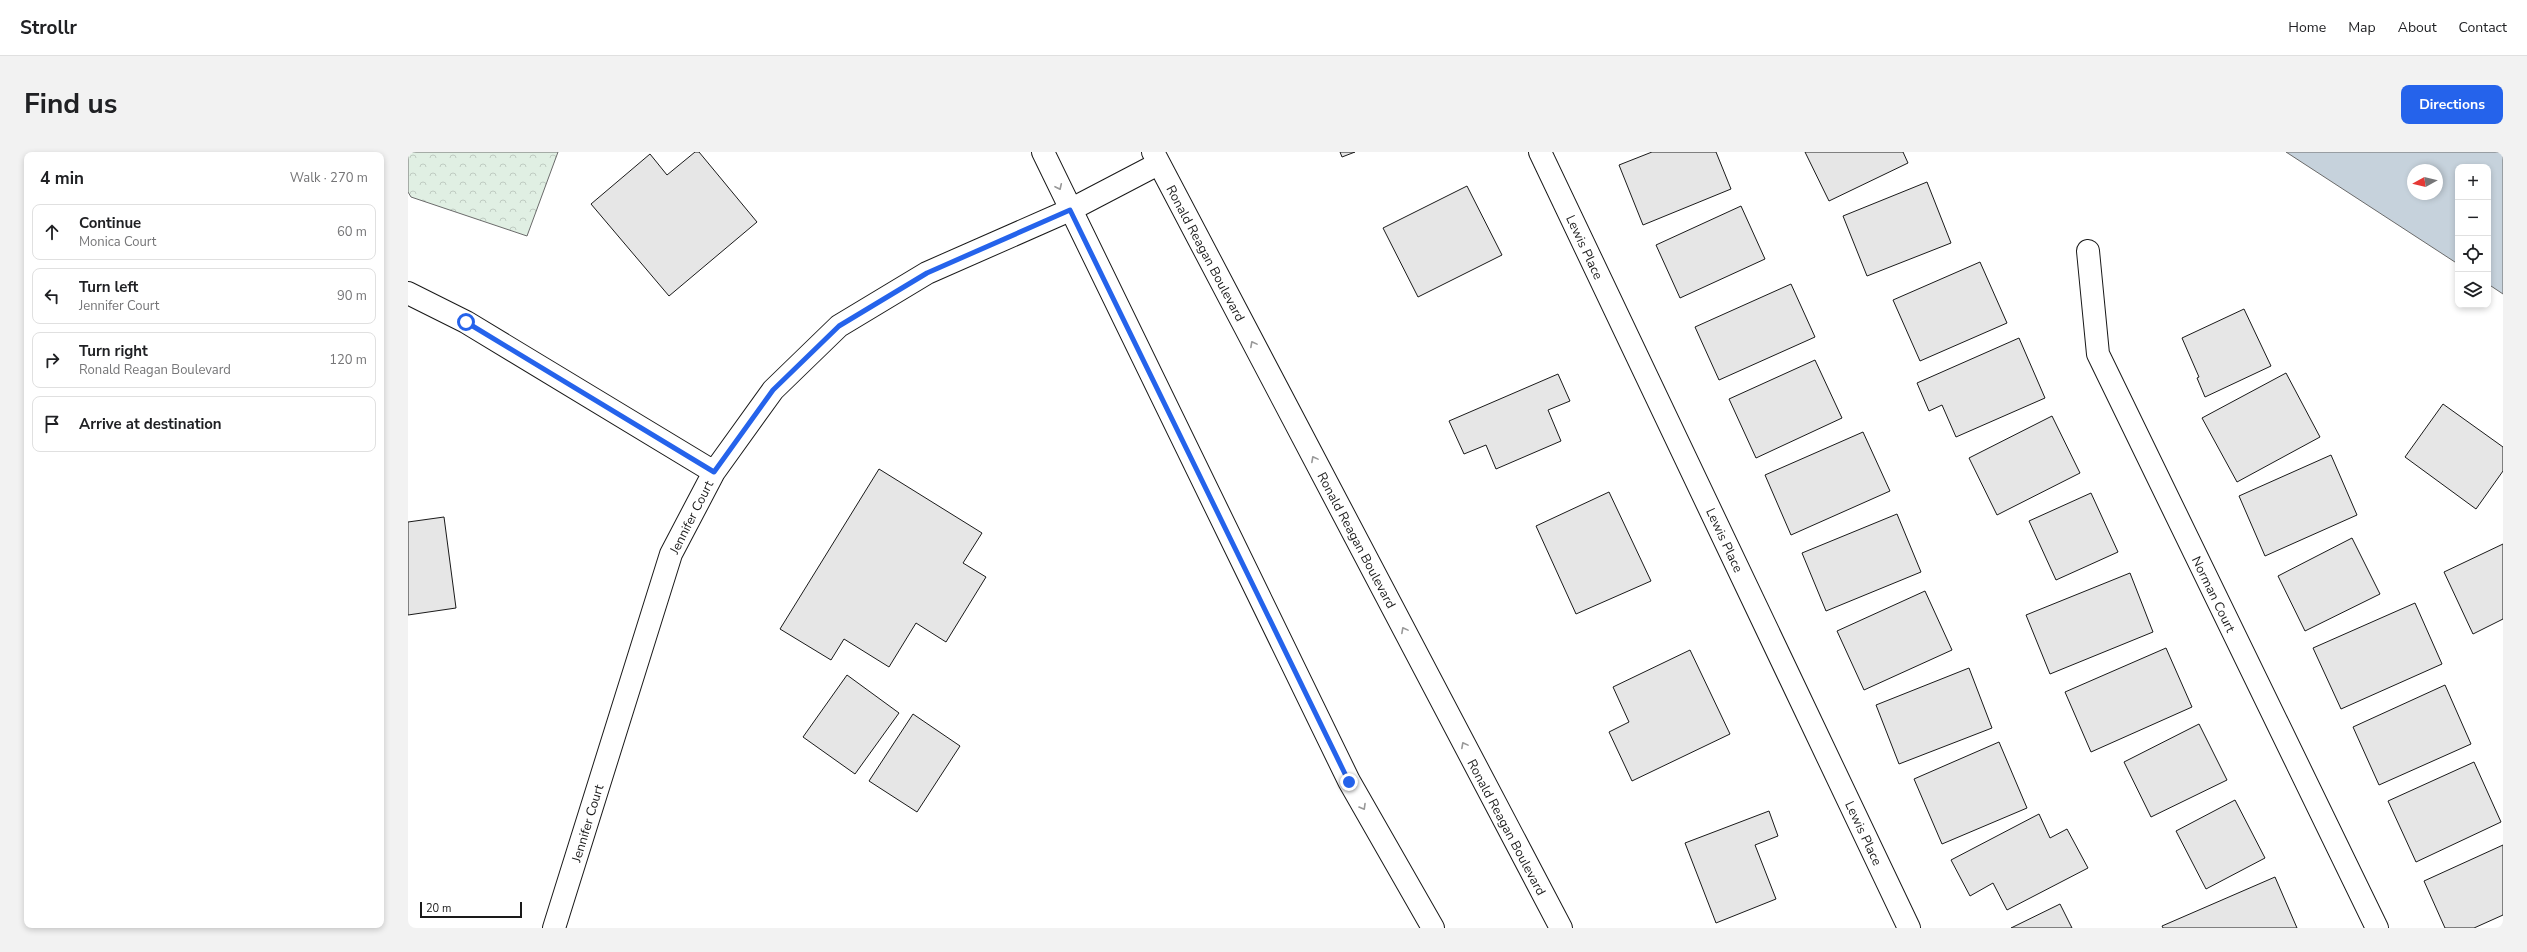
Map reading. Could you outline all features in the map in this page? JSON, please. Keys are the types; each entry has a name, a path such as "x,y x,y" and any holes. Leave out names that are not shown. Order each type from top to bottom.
{"street":[{"path":"1043,152 1349,782 1433,928"},
{"name":"Lewis Place","path":"1540,152 1909,928"},
{"name":"Jennifer Court","path":"554,928 671,554 714,472 773,390 839,326 927,273 1070,210 1156,158"},
{"name":"Ronald Reagan Boulevard","path":"1156,158 1561,928"},
{"name":"Norman Court","path":"2088,251 2098,354 2377,928"},
{"path":"408,293 466,322 714,472"}],"green space":[{"path":"408,152 558,152 527,236 411,197 408,192"}],"shaded area":[{"path":"2286,152 2503,152 2503,294 2491,286 2491,164 2455,164 2455,262"}],"building":[{"path":"695,152 699,152 757,222 669,296 591,204 650,154 667,175"},
{"path":"1340,152 1355,152 1342,157"},
{"path":"1652,152 1716,152 1731,189 1643,225 1619,165"},
{"path":"1805,152 1903,152 1908,163 1829,201"},
{"path":"1927,182 1951,243 1867,276 1843,216"},
{"path":"1467,186 1502,255 1418,297 1383,228"},
{"path":"1741,206 1765,259 1680,298 1656,245"},
{"path":"1980,262 2007,323 1920,361 1893,300"},
{"path":"1791,284 1815,337 1719,380 1695,327"},
{"path":"2244,309 2271,366 2205,397 2197,378 2199,377 2182,338"},
{"path":"2019,338 2045,398 1956,437 1942,405 1929,411 1917,383"},
{"path":"1815,360 1842,418 1756,458 1729,399"},
{"path":"2286,373 2320,437 2237,482 2202,418"},
{"path":"1558,374 1570,401 1548,410 1561,441 1496,469 1486,445 1464,454 1449,421"},
{"path":"2443,404 2503,447 2503,471 2476,509 2405,457"},
{"path":"2052,416 2080,473 1997,515 1969,458"},
{"path":"1863,432 1890,491 1791,535 1765,475"},
{"path":"2331,455 2357,515 2265,556 2239,496"},
{"path":"879,469 982,533 963,563 986,577 946,642 916,623 889,667 844,639 831,660 780,629"},
{"path":"1609,492 1651,581 1576,614 1536,526"},
{"path":"2091,493 2118,552 2056,580 2029,521"},
{"path":"1897,514 1921,572 1826,611 1802,553"},
{"path":"444,517 456,608 408,615 408,522"},
{"path":"2352,538 2380,594 2305,631 2278,576"},
{"path":"2503,544 2503,619 2473,634 2444,572"},
{"path":"2130,573 2153,632 2050,674 2026,615"},
{"path":"1925,591 1952,650 1864,690 1837,631"},
{"path":"2415,603 2442,664 2341,709 2313,648"},
{"path":"2166,648 2192,707 2091,752 2065,692"},
{"path":"1690,650 1730,734 1632,781 1609,732 1629,722 1613,687"},
{"path":"1969,668 1992,728 1899,764 1876,705"},
{"path":"847,675 899,713 855,774 803,737"},
{"path":"2445,685 2471,744 2379,785 2353,727"},
{"path":"913,714 960,746 917,812 869,781"},
{"path":"2199,724 2227,780 2151,817 2124,762"},
{"path":"1999,742 2027,808 1942,844 1914,779"},
{"path":"2474,762 2501,822 2416,862 2388,801"},
{"path":"2235,800 2265,858 2206,889 2176,831"},
{"path":"1769,811 1778,836 1755,845 1776,899 1716,923 1685,843"},
{"path":"2039,814 2050,838 2067,829 2088,868 2007,910 1993,883 1970,896 1951,860"},
{"path":"2503,845 2503,915 2474,928 2445,928 2424,881"},
{"path":"2275,877 2297,928 2163,928 2162,926"},
{"path":"2060,904 2072,928 2011,928"}],"route":[{"path":"466,322 714,472 773,390 839,326 927,273 1070,210 1349,782"}]}
